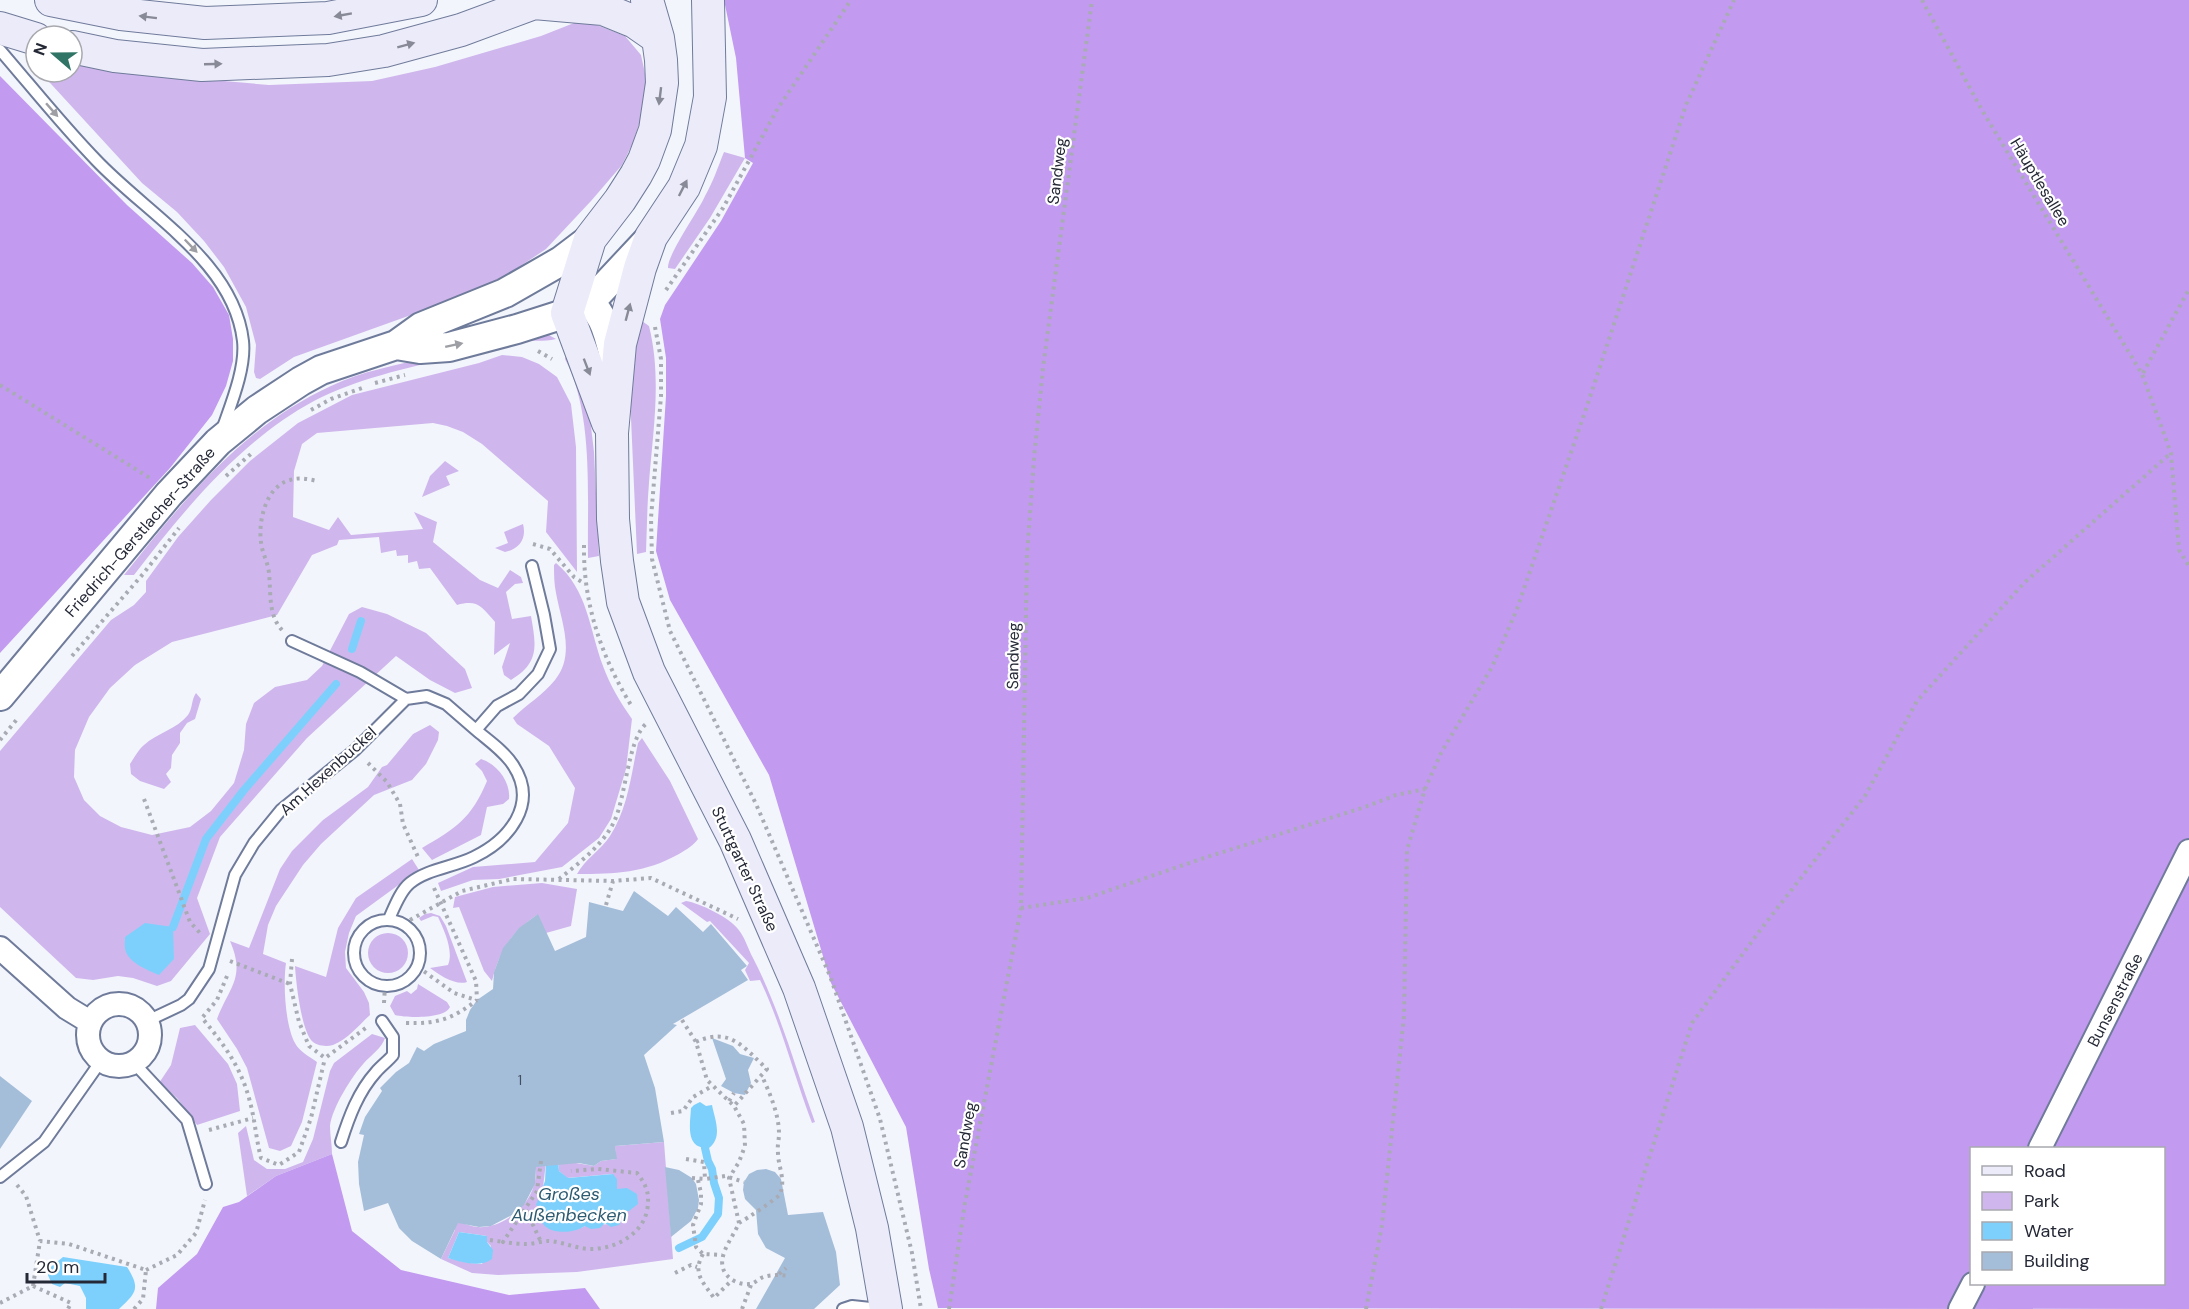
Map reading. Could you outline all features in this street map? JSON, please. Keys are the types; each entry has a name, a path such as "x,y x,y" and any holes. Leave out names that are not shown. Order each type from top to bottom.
{"main road":[{"path":"51,0 121,14 206,23 328,18 421,0"},
{"path":"577,301 590,239 625,191 644,160 658,113 662,83 658,38 647,0"},
{"name":"Stuttgarter Straße","path":"689,0 695,18 709,40 710,97 701,146 684,187 651,237 632,299 616,369 612,433 616,561 623,602 649,672 735,840 798,988 847,1127 872,1227 886,1309"},
{"path":"708,0 709,40"},
{"path":"84,50 115,56 202,64 328,60 384,51 461,30 538,2 603,9 634,21 658,38"},
{"path":"0,28 24,35"},
{"name":"Stuttgarter Straße","path":"577,301 612,433"}],"street":[{"name":"Stuttgarter Straße","path":"616,369 608,331 601,315 577,301 651,237"},
{"name":"Friedrich-Gerstlacher-Straße","path":"0,696 169,494 218,442 257,410 301,381 345,361 396,345 421,327 505,293 561,261 590,239"},
{"path":"531,278 577,301"},
{"name":"Friedrich-Gerstlacher-Straße","path":"396,345 420,349 449,346 517,329 577,301"},
{"name":"Bunsenstraße","path":"2041,1147 2189,851"},
{"path":"0,948 68,1008 90,1022"},
{"path":"125,1004 139,1011 147,1021 150,1031 149,1044 143,1056 134,1063 113,1066 101,1061 93,1053 89,1042 90,1022 100,1011 112,1005 125,1004"},
{"path":"1960,1309 1972,1285"}],"lane":[{"path":"0,50 96,160 134,197 190,244 220,281 229,296 236,312 243,342 239,381 218,442"},
{"path":"476,730 497,706 519,694 538,674 550,649 532,566"},
{"path":"292,641 360,672 405,699 427,696 446,704 513,764 522,782 523,800 516,820 502,840 473,857 426,874 409,884 398,899 389,919"},
{"name":"Am Hexenbuckel","path":"147,1021 189,999 210,969 235,875 254,843 282,810 355,750 405,699"},
{"path":"389,919 404,923 417,938 420,947 418,967 405,982 385,986 374,984 357,968 354,957 359,935 367,926 377,921 389,919"},
{"path":"341,1142 349,1116 363,1091 375,1073 393,1054 393,1037 382,1021"},
{"path":"0,1177 44,1142 101,1061"},
{"path":"134,1063 187,1120 206,1184"},
{"path":"843,1309 852,1306 880,1309"}],"path":[{"path":"665,291 723,208 778,108 851,0"},
{"name":"Sandweg","path":"949,1309 967,1191 1021,908 1027,555 1034,459 1043,368 1092,0"},
{"path":"1366,1309 1382,1225 1404,1016 1407,850 1425,789 1441,753 1492,667 1516,609 1587,406 1686,105 1734,0"},
{"name":"Häuptlesallee","path":"1922,0 1983,112 2142,374 2171,453 2179,550 2189,566"},
{"path":"2142,374 2189,290"},
{"path":"652,559 651,518 662,360 654,325"},
{"path":"530,349 550,357 557,364"},
{"path":"304,414 341,395 416,373"},
{"path":"0,386 149,477 169,494"},
{"path":"219,483 257,447"},
{"path":"1601,1309 1692,1023 1761,929 1865,796 1917,701 2024,583 2171,453"},
{"path":"292,641 273,621 269,570 261,545 260,527 264,507 277,486 295,479 317,481"},
{"path":"143,574 181,526"},
{"path":"585,542 585,584 603,649 614,676 632,706"},
{"path":"533,544 550,549 574,577 585,584"},
{"path":"558,880 599,845 614,822 623,798 636,737 644,726 649,736"},
{"path":"355,750 392,789 400,804 403,824 426,874"},
{"path":"1021,908 1087,898 1396,795 1425,789"},
{"path":"144,799 190,922"},
{"path":"404,923 462,891 513,879 613,881 651,878 741,921 736,910"},
{"path":"606,905 613,881"},
{"path":"442,903 476,981 477,1000"},
{"path":"215,948 229,961 290,984"},
{"path":"292,959 290,984 299,1022 309,1046 325,1058"},
{"path":"229,961 226,981 217,1000 202,1018 236,1062 251,1103 261,1158 279,1165 299,1152 311,1118 325,1058 367,1027 382,1021 420,1023 445,1019 459,1014 477,1000"},
{"path":"418,967 454,993 477,1000"},
{"path":"382,1021 385,986"},
{"path":"682,1020 696,1042 707,1080 734,1106 744,1124 745,1146 729,1178 739,1223"},
{"path":"696,1042 709,1036 723,1036 739,1044 767,1069 734,1106"},
{"path":"751,1285 732,1280 723,1266 722,1255 739,1223 763,1205 773,1202 782,1186 777,1153 779,1132 776,1113 762,1076"},
{"path":"671,1113 683,1110 693,1097 712,1086"},
{"path":"729,1101 734,1093"},
{"path":"191,1135 253,1118"},
{"path":"686,1159 704,1162 705,1179"},
{"path":"503,1242 537,1191 541,1161"},
{"path":"490,1240 526,1244 567,1243 581,1248 598,1248 617,1244 635,1231 645,1218 649,1201 647,1185 637,1173 598,1169 571,1171"},
{"path":"692,1178 698,1180 720,1176 744,1182"},
{"path":"698,1180 701,1204 693,1225 696,1247 703,1254 722,1255"},
{"path":"40,1241 69,1244 146,1270 177,1255 196,1233 208,1187 206,1184"},
{"path":"26,1197 40,1241 33,1286"},
{"path":"526,1210 541,1242"},
{"path":"703,1254 698,1266 702,1282 714,1298 732,1280"},
{"path":"675,1273 691,1265 698,1266"},
{"path":"778,1274 786,1268"},
{"path":"134,1309 143,1299 146,1270"},
{"path":"742,1309 751,1285 761,1278 778,1274 789,1276"},
{"path":"0,1303 33,1286"},
{"path":"33,1286 71,1303 68,1309"}],"green space":[{"path":"589,22 625,36 641,55 646,78 640,121 633,143 622,165 591,201 546,249 510,273 464,296 294,357 260,379 256,378 254,372 256,345 246,307 224,267 177,212 142,183 51,84 84,84 84,64 201,79 269,85 372,81 435,67 541,36 574,23"},
{"path":"724,152 745,158 710,218 675,269 668,268 672,254 708,191"},
{"path":"642,321 649,326 656,385 646,552 637,554 629,373"},
{"path":"547,334 556,339 520,341 495,346 382,375 347,386 314,401 287,417 238,456 193,502 134,575 124,575 168,520 216,468 270,422 299,403 331,386 367,372 488,342"},
{"path":"567,350 590,418 594,452 599,556 588,558 585,430 581,405 565,359"},
{"path":"502,355 522,357 539,364 557,377 571,404 576,447 577,572 546,532 548,501 482,444 463,432 433,423 317,433 302,444 294,471 293,517 329,530 338,517 351,535 423,529 414,512 437,522 433,542 480,580 498,588 510,570 521,577 523,583 515,584 506,592 512,619 531,616 535,645 527,667 511,680 504,675 502,667 510,643 494,655 495,622 487,612 475,604 457,605 430,568 419,569 417,561 408,563 408,555 397,556 396,550 381,553 379,537 339,540 337,545 312,555 277,615 172,642 135,665 110,688 89,717 75,750 74,777 84,800 100,816 121,827 152,835 190,827 211,811 234,783 244,750 246,724 254,703 275,687 307,680 322,666 349,614 362,607 387,614 426,633 465,669 472,688 455,693 430,680 396,656 307,738 220,837 197,898 210,934 171,981 157,986 118,976 93,980 76,978 0,907 0,751 111,620 134,605 146,592 146,581 178,537 211,500 250,461 298,423 352,395 479,363"},
{"path":"445,461 459,471 446,476 450,485 422,497 430,476"},
{"path":"523,524 523,539 518,546 505,552 495,548 508,543 504,532"},
{"path":"556,563 567,574 581,597 606,673 632,719 626,769 611,819 599,838 562,867 499,879 473,880 441,891 438,883 473,867 535,862 568,823 575,788 549,746 517,724 513,718 555,680 565,659 565,637 554,583"},
{"path":"196,693 201,699 195,719 187,723 180,733 180,743 172,755 171,768 166,774 171,782 164,789 140,781 131,774 130,764 149,741 188,715"},
{"path":"430,725 439,732 438,740 426,764 412,780 374,795 321,844 303,865 276,906 268,925 263,954 286,963 286,1004 289,1026 299,1049 317,1062 302,1122 291,1146 280,1151 269,1148 247,1068 217,1019 236,974 235,954 230,941 249,948 280,869 292,851 323,820 368,787 382,767 387,765 413,734"},
{"path":"642,738 670,781 698,839 679,854 642,869 617,873 577,874 610,836 616,825 628,791 638,743"},
{"path":"481,759 487,761 502,774 508,786 509,799 503,804 487,807 481,835 432,860 422,848 461,821 481,794 487,781 475,764"},
{"path":"412,859 419,870 356,916 349,933 345,952 346,968 364,992 369,1003 370,1015 348,1036 333,1045 316,1044 307,1034 304,1025 295,966 326,977 338,928 356,898"},
{"path":"542,883 577,889 571,926 546,933 537,915 513,935 503,951 492,981 484,971 459,907 453,908 455,897 493,887"},
{"path":"686,901 722,916 743,936 779,1018 815,1122 812,1123 775,1015 760,980 750,981 745,970 749,963 710,921 707,922 681,903"},
{"path":"431,913 440,916 446,926 467,982 453,981 430,968 448,965 450,959 448,941 438,917 433,916 421,921 419,918"},
{"path":"388,933 402,939 408,953 402,967 388,973 374,967 368,953 374,939"},
{"path":"418,984 447,1002 450,1007 447,1011 434,1016 395,1015 390,1006 395,996 407,991 411,994 417,989"},
{"path":"195,1025 228,1064 237,1084 240,1111 197,1125 177,1098 159,1083 171,1065 180,1028"},
{"path":"372,1034 385,1038 384,1042 354,1076 338,1102 330,1126 332,1154 276,1176 247,1196 238,1133 246,1126 254,1160 267,1169 285,1169 303,1162 313,1139 334,1063"},
{"path":"664,1142 673,1259 577,1272 498,1275 472,1273 441,1259 455,1230 455,1220 474,1227 486,1227 504,1221 520,1209 534,1185 536,1175 534,1158 546,1162 540,1213 581,1228 609,1224 617,1190 612,1174 567,1178 559,1171 558,1160 594,1166 601,1161 616,1159 615,1146","holes":["459,1232 487,1236 487,1242 491,1246 482,1264 448,1258"]}],"shaded area":[{"path":"724,0 2189,0 2189,1309 938,1308 929,1269 906,1127 831,983 769,775 670,600 656,551 666,396 666,358 660,319 665,305 721,221 753,163 745,158 736,58"},
{"path":"0,76 127,205 192,263 213,287 229,315 233,339 233,361 226,386 212,415 170,468 0,653"},
{"path":"332,1154 352,1231 401,1270 509,1295 585,1288 600,1309 156,1309 158,1288 197,1254 223,1207 239,1202 276,1176"}],"water":[{"path":"145,923 173,927 174,959 159,975 136,963 125,950 125,937"},
{"path":"700,1102 706,1106 712,1105 716,1122 716,1139 709,1148 696,1145 691,1135 691,1108"},
{"name":"Großes Außenbecken","path":"558,1160 559,1171 568,1178 613,1174 617,1179 617,1189 627,1188 637,1194 638,1204 629,1211 620,1211 619,1225 611,1227 605,1223 600,1228 591,1229 585,1226 563,1232 548,1228 540,1217 541,1208 536,1205 545,1181 546,1162"},
{"path":"459,1232 487,1236 487,1242 493,1250 492,1259 476,1264 448,1258"},
{"path":"63,1257 127,1267 134,1281 135,1290 119,1309 86,1309 86,1298 80,1286 65,1283 60,1287 52,1284 46,1271"}],"building":[{"path":"634,891 668,916 676,907 703,932 711,924 747,966 741,970 748,980 673,1024 677,1025 644,1055 655,1088 664,1142 615,1146 617,1159 601,1161 594,1166 579,1163 536,1167 535,1184 524,1205 514,1214 491,1226 479,1227 458,1223 441,1259 412,1241 399,1228 388,1203 364,1211 358,1162 364,1135 359,1134 365,1117 382,1091 380,1088 409,1063 417,1047 424,1051 434,1044 466,1031 466,1020 470,1010 477,1000 493,989 494,972 503,948 519,928 538,914 555,951 586,937 589,902 623,911"},
{"path":"712,1038 733,1046 740,1054 754,1058 748,1070 751,1083 745,1095 734,1093 721,1086 726,1079"},
{"path":"0,1076 32,1101 0,1149"},
{"path":"665,1167 679,1170 692,1178 696,1184 699,1200 698,1208 691,1221 671,1237"},
{"path":"766,1169 775,1172 781,1179 788,1215 823,1212 836,1252 840,1285 814,1309 756,1309 785,1258 766,1248 758,1234 756,1210 745,1199 743,1190 744,1182 749,1174"}],"waterway":[{"path":"352,649 361,621"},
{"path":"173,927 206,839 244,790 336,684"},
{"path":"679,1248 702,1237 718,1214 719,1198 705,1148"}]}
